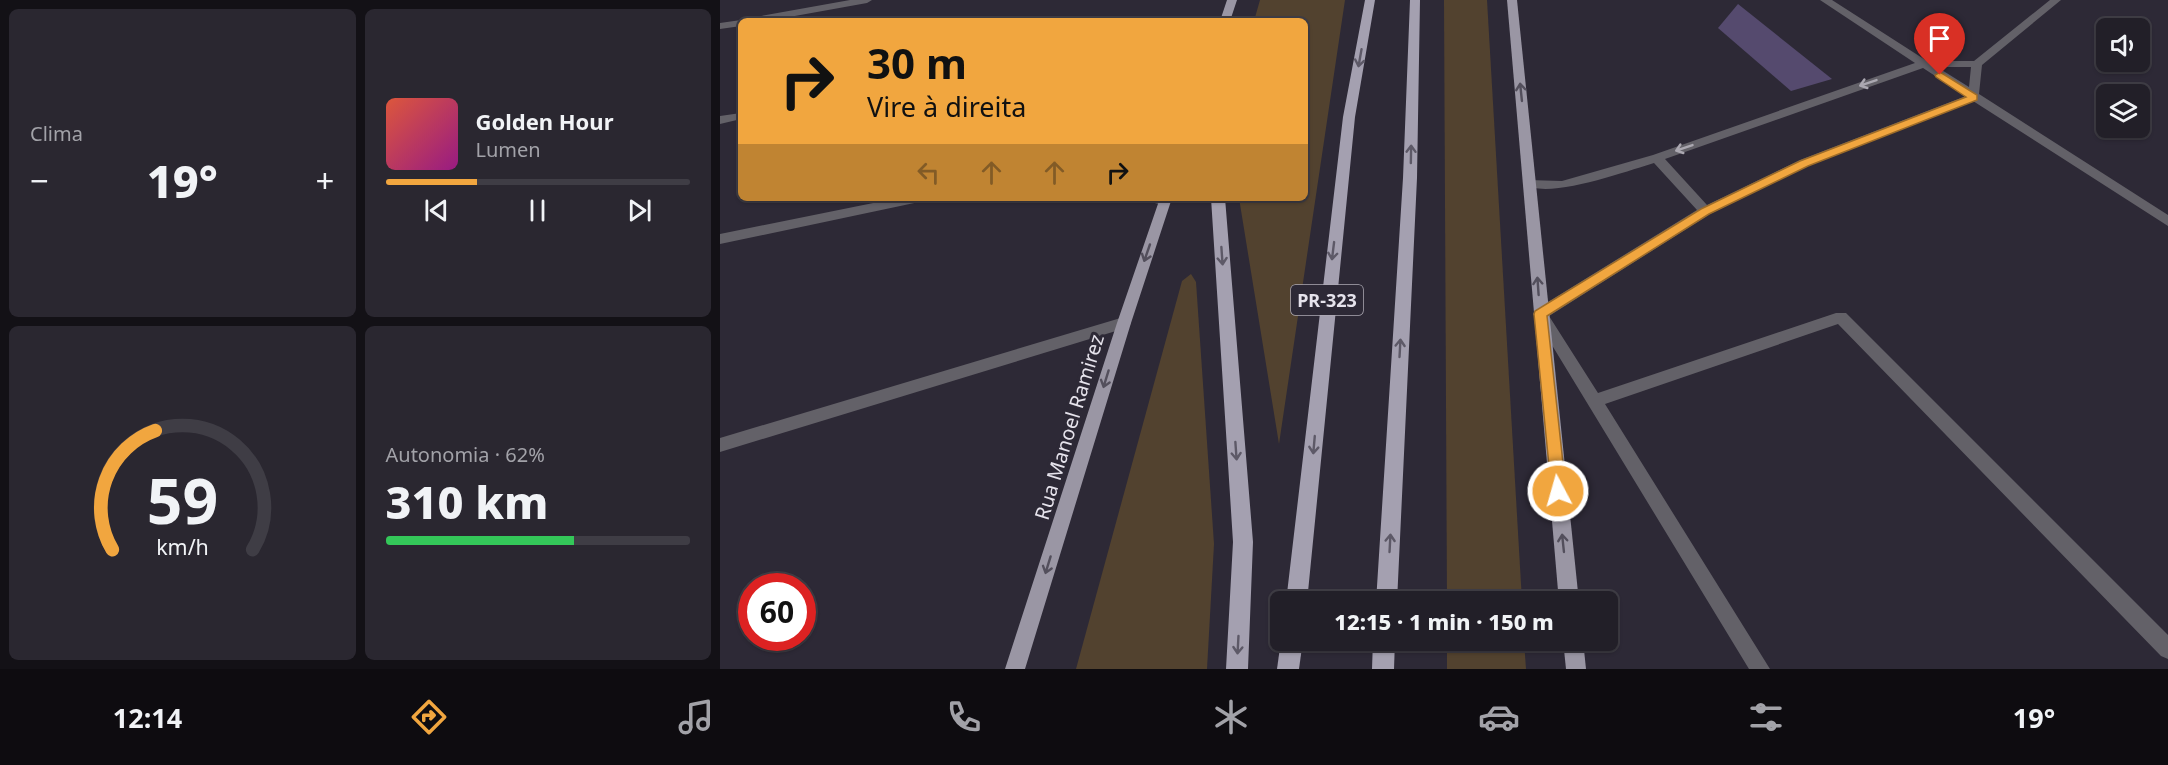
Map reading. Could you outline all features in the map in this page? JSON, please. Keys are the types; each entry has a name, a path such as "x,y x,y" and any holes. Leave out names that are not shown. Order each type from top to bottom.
{"highway":[{"name":"PR-323","path":"1297,591 1311,474 1323,334 1349,117 1370,0"},
{"path":"1387,591 1410,178 1415,0"},
{"path":"1218,201 1243,542 1237,669"},
{"path":"1288,669 1290,651"},
{"path":"1383,669 1384,651"}],"main road":[{"path":"1226,18 1232,0"},
{"path":"1512,0 1568,591"},
{"name":"Rua Manoel Ramirez","path":"1016,669 1160,201"},
{"path":"1574,651 1576,669"}],"street":[{"path":"767,18 867,0"},
{"path":"1825,0 2168,221"},
{"path":"1531,183 1562,185 1657,158 1923,64 1977,64 2056,0"},
{"path":"720,26 738,23"},
{"path":"1973,97 1977,64"},
{"path":"1760,669 1540,314 1705,212 1804,163 1973,97"},
{"path":"720,120 738,117"},
{"path":"1657,158 1705,212"},
{"path":"720,239 904,201"},
{"path":"1594,401 1841,317 2168,649"},
{"path":"720,445 1124,323"}],"shaded area":[{"path":"1260,0 1345,0 1279,444 1239,201 1308,201 1308,18 1255,18"},
{"path":"1444,0 1487,0 1521,591 1447,591"},
{"path":"1191,274 1196,282 1214,544 1207,669 1076,669 1182,281"},
{"path":"1447,651 1525,651 1526,669 1447,669"}],"building":[{"path":"1738,4 1832,79 1791,91 1718,28"}],"route":[{"path":"1558,491 1540,314 1705,212 1804,163 1973,97 1940,75"}]}
